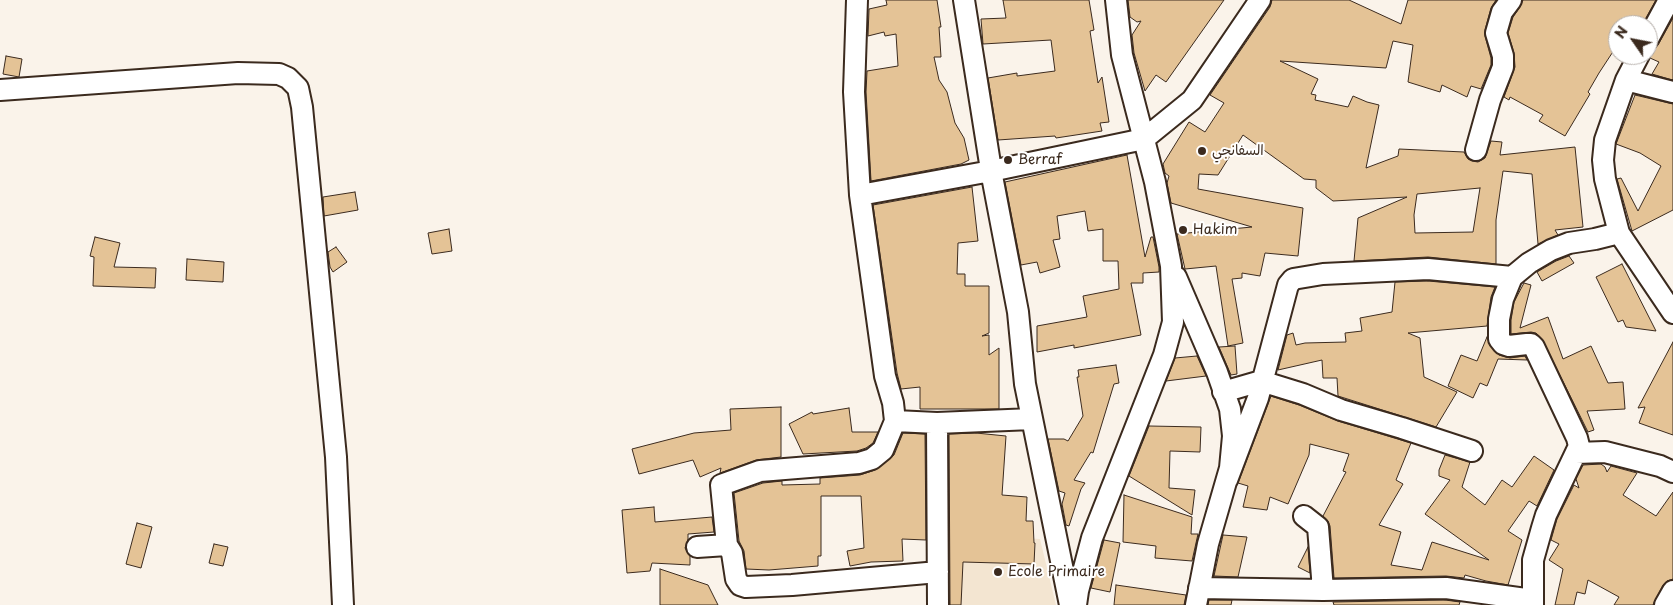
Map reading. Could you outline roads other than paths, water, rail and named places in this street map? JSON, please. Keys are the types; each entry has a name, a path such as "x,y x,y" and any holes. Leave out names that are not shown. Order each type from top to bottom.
{"street":[{"path":"857,0 854,92 860,195 885,376 893,404 895,421 883,450 872,460 859,463 760,471 721,485 727,544 732,553 736,579 740,585 746,587 938,572"},
{"path":"964,0 991,171 1018,312 1025,384 1070,605"},
{"path":"1076,605 1092,538 1164,355 1173,322 1171,266 1155,182 1122,55 1116,0"},
{"path":"860,195 991,171 1144,139 1192,100 1260,0"},
{"path":"1476,150 1490,100 1504,67 1503,56 1496,33 1502,12 1511,0"},
{"path":"1658,20 1669,0"},
{"path":"1634,65 1626,80 1605,140 1603,160 1605,179 1619,233 1673,313"},
{"path":"0,90 238,73 279,74 288,78 298,88 302,108 336,457 343,605"},
{"path":"1626,80 1673,92"},
{"path":"1171,266 1224,392 1230,409 1233,436 1230,468 1208,544 1197,596 1323,590 1446,588 1533,603 1534,560 1542,528 1546,515 1579,446 1534,347 1531,344 1509,346 1503,344 1499,339 1499,319 1503,299 1512,277 1529,263 1551,250 1569,243 1595,240 1619,233"},
{"path":"1227,480 1258,398 1288,285 1293,279 1323,274 1428,269 1512,277"},
{"path":"1224,392 1261,381 1302,394 1341,410 1472,451"},
{"path":"895,421 937,423 1032,419"},
{"path":"937,423 938,605"},
{"path":"1576,453 1605,452 1660,466 1673,472"},
{"path":"1304,516 1318,527 1323,590"},
{"path":"698,547 727,544"},
{"path":"1665,605 1673,591"}],"place":[{"name":"السفانجي","path":"1202,151"},
{"name":"Berraf","path":"1008,160"},
{"name":"Hakim","path":"1183,230"},
{"name":"Ecole Primaire","path":"998,572"}]}
